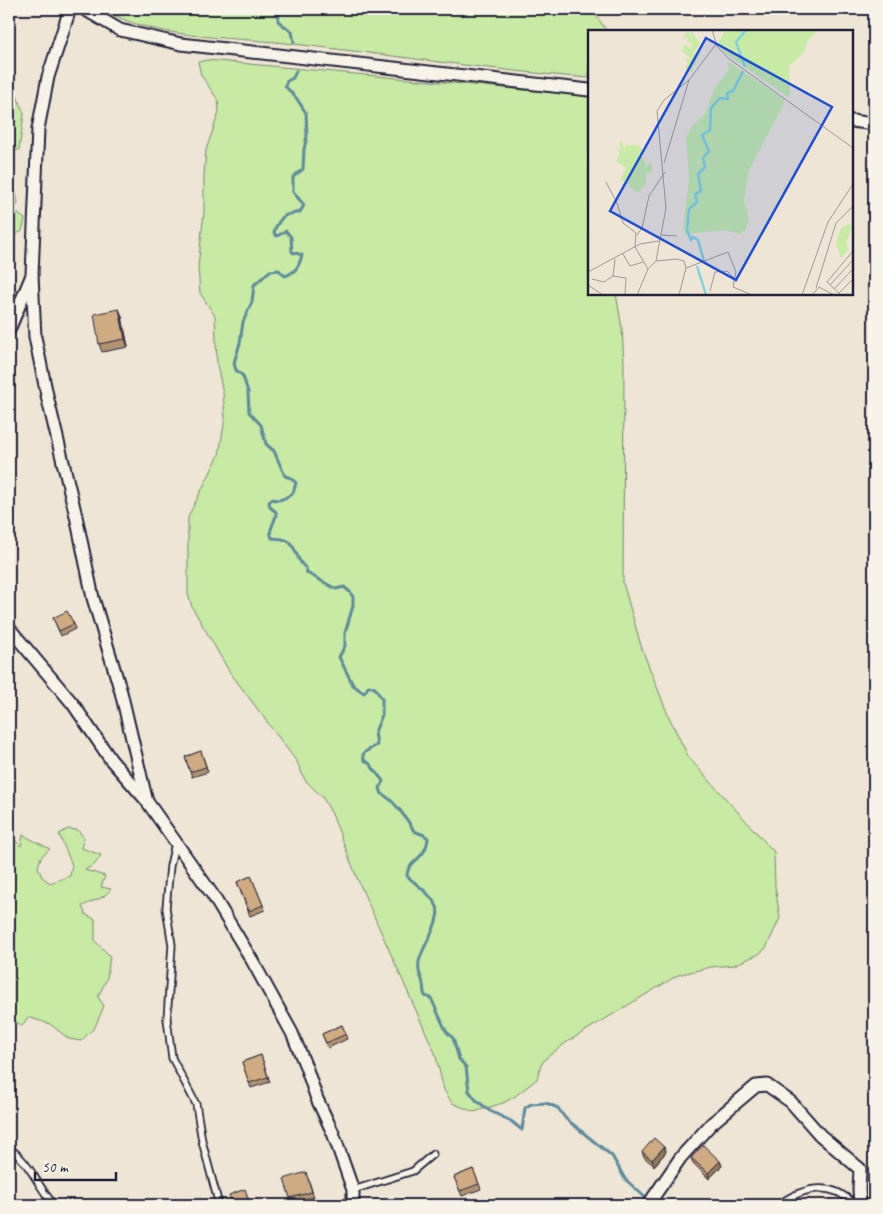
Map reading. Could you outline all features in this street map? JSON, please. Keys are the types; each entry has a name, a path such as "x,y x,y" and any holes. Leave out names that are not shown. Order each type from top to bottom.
{"street":[{"path":"70,9 48,77 38,129 32,276 36,337 48,400 76,516 93,598 121,692 146,800"},
{"path":"84,9 120,30 181,44 588,90"},
{"path":"853,121 874,124"},
{"path":"9,330 32,276"},
{"path":"9,628 73,704 111,760 146,800 212,894 253,962 292,1032 354,1190 353,1205"},
{"path":"648,1205 681,1157 711,1124 756,1086 767,1085 790,1102 820,1135 860,1169 859,1205"}],"lane":[{"path":"176,842 170,866 166,908 172,945 167,1019 172,1058 196,1104 202,1141 219,1205"},
{"path":"9,1148 30,1168 43,1193 54,1205"},
{"path":"354,1190 413,1171 433,1154"},
{"path":"778,1205 806,1191 823,1188 839,1193 859,1205"}],"green space":[{"path":"104,9 591,9 606,30 588,30 588,78 513,71 285,43 191,35 143,26 122,19"},
{"path":"207,60 588,96 588,295 616,295 622,328 624,364 623,583 642,649 668,715 689,758 774,852 775,886 780,918 766,948 759,954 734,965 711,967 678,975 567,1042 546,1058 541,1065 537,1079 514,1097 503,1103 474,1112 452,1103 444,1090 435,1053 357,878 332,814 323,798 305,780 297,762 229,671 192,607 188,594 188,517 219,455 225,418 223,393 217,365 215,316 200,293 198,267 204,212 206,150 219,112 218,100 201,75 198,62"},
{"path":"9,91 16,93 24,114 19,150 9,151"},
{"path":"9,159 18,203 14,211 25,219 22,231 12,237 9,233"},
{"path":"9,817 14,839 21,846 23,835 50,849 41,857 38,867 42,877 50,883 70,876 72,865 59,834 68,829 78,830 84,838 81,848 101,855 95,864 85,870 105,876 101,887 111,889 103,897 82,906 86,915 95,919 95,941 110,956 107,978 98,997 104,1006 95,1027 81,1041 69,1039 50,1024 28,1017 22,1026 12,1019 9,1011"}],"building":[{"path":"119,309 125,339 99,344 94,314"},
{"path":"67,611 74,624 59,631 53,618"},
{"path":"201,751 206,767 190,772 185,757"},
{"path":"251,876 263,905 249,911 237,882"},
{"path":"342,1025 346,1034 326,1043 322,1034"},
{"path":"261,1055 268,1077 249,1083 242,1062"},
{"path":"654,1138 664,1147 652,1160 642,1152"},
{"path":"703,1145 720,1161 708,1173 691,1158"},
{"path":"473,1169 479,1184 460,1191 454,1177"},
{"path":"306,1172 312,1192 290,1198 284,1179"},
{"path":"245,1189 250,1204 233,1205 229,1195"}],"waterway":[{"path":"274,9 279,15 278,21 292,32 294,42"},
{"path":"296,71 293,78 287,81 285,86 306,113 307,136 303,169 293,177 293,192 304,205 300,212 288,214 281,219 274,233 277,236 286,231 291,237 292,252 302,255 292,273 285,276 279,270 270,271 254,285 252,302 243,322 240,343 234,363 236,370 243,376 248,392 249,412 261,425 266,444 274,451 285,476 291,478 296,483 293,493 283,499 272,499 269,502 270,507 276,512 271,528 272,538 288,541 294,547 307,573 336,589 344,587 353,597 353,606 345,633 345,646 339,657 353,685 364,693 369,686 375,688 382,699 382,715 375,732 377,745 365,752 363,755 364,760 369,763 383,781 380,788 382,794 395,805 414,831 428,838 427,846 410,867 407,876 432,898 438,913 437,920 419,962 419,973 425,996 431,998 446,1031 453,1038 459,1059 466,1067 469,1091 476,1100 490,1111 511,1121 522,1130 525,1108 531,1104 546,1103 558,1108 565,1118 612,1156 625,1179 648,1200"}]}
